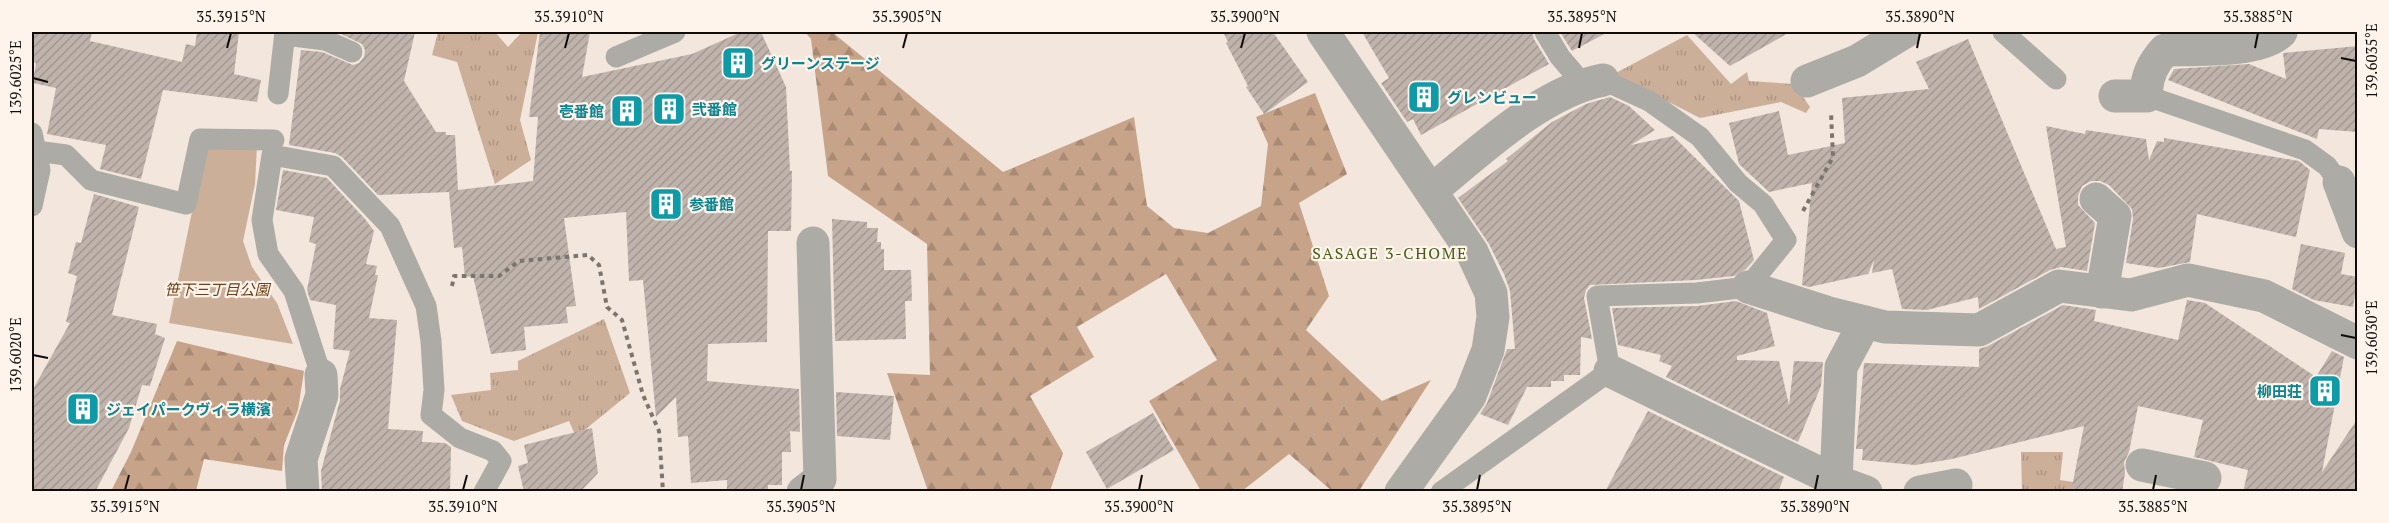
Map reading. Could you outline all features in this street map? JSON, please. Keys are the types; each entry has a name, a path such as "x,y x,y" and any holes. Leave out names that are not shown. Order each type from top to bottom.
{"street":[{"path":"1323,32 1472,252 1491,293 1493,317 1488,350 1470,396 1401,492"},
{"path":"1807,81 1857,61 1905,32"},
{"path":"2115,96 2147,96 2145,85 2154,62 2165,50 2258,44 2275,38 2281,32"},
{"path":"1431,191 1515,123 1593,82"},
{"path":"2339,182 2358,232"},
{"path":"2096,199 2115,216 2102,292"},
{"path":"803,492 820,479 813,243"},
{"path":"1748,287 1829,313 1886,327 1979,330 2059,286 2132,295 2188,280 2264,296 2358,343"},
{"path":"1851,486 1840,367 1865,322"},
{"path":"1610,370 1851,486"},
{"path":"303,492 302,459 322,395 321,375"},
{"path":"2160,476 2205,478"},
{"path":"1920,492 1956,485"}],"lane":[{"path":"616,57 675,32"},
{"path":"1441,492 1610,370 1597,296 1697,293 1748,287 1786,240 1763,204 1738,183 1700,137 1649,101 1593,82 1560,57 1545,32"},
{"path":"2002,32 2056,79"},
{"path":"278,94 285,33 325,40 352,52"},
{"path":"2147,96 2306,150 2327,166 2339,182"},
{"path":"34,142 66,154 91,180 186,204 200,139 274,140"},
{"path":"32,206 40,170 34,142"},
{"path":"321,375 294,291 268,254 262,220 272,154 333,166 390,226 426,306 434,390 431,415 460,438 493,451 501,461 484,492"}],"path":[{"path":"1786,240 1833,157 1831,111 1807,81"},
{"path":"431,341 442,338 454,276 499,276 519,261 588,255 599,265 607,307 622,320 643,395 659,430 663,492"}],"green space":[{"path":"438,32 495,32 508,47 522,32 538,32 520,120 531,160 495,184 457,62 432,55"},
{"path":"805,32 832,32 1003,172 1134,117 1147,206 1174,228 1208,233 1261,206 1268,144 1256,117 1315,93 1347,174 1299,203 1329,296 1306,330 1382,401 1431,380 1359,491 1332,491 1289,454 1242,491 1201,491 1149,401 1217,360 1166,274 1077,327 1094,357 1030,396 1063,453 1050,491 928,491 887,373 930,375 927,244 828,176 811,39"},
{"path":"1687,35 1731,84 1747,72 1749,81 1794,84 1810,107 1806,113 1781,102 1700,118 1614,74"},
{"name":"笹下三丁目公園","path":"206,144 257,145 255,184 243,241 252,267 277,303 293,344 169,323"},
{"path":"604,319 630,393 576,437 569,421 514,441 462,421 451,395 491,390 490,373 518,370 518,361"},
{"path":"177,341 304,371 298,410 284,445 282,471 204,459 196,491 111,491 131,452"},
{"path":"2021,452 2063,452 2060,480 2098,486 2097,491 2022,491"}],"building":[{"path":"32,32 92,32 90,41 182,62 186,44 195,46 197,32 239,32 234,74 261,80 257,102 163,90 141,179 100,169 106,145 47,134 56,88 33,83 36,63 32,62"},
{"path":"337,32 415,32 404,81 436,132 455,135 458,190 533,181 538,117 529,117 540,32 590,32 582,77 692,54 741,32 761,32 786,87 790,171 792,171 791,231 768,231 767,342 708,344 707,381 799,389 800,432 790,431 791,452 782,452 782,485 768,485 768,492 727,492 727,480 691,483 688,436 678,437 676,397 656,417 643,280 629,281 626,212 564,218 576,306 566,307 568,323 524,327 526,350 491,354 473,276 465,277 462,247 454,248 449,192 378,195 342,157 335,153 289,145 301,50 322,52 353,65 359,63 364,57 365,50 362,44"},
{"path":"1223,32 1273,32 1308,82 1264,114 1246,87 1248,86 1226,43 1228,42"},
{"path":"1362,32 1532,32 1549,64 1421,135 1413,119 1407,122 1381,83 1389,78"},
{"path":"1560,32 1608,32 1572,51"},
{"path":"1692,32 1790,32 1730,66"},
{"path":"1968,39 2056,249 2066,247 2046,126 2085,134 2086,130 2146,139 2149,160 2157,141 2164,142 2164,138 2299,161 2310,170 2296,237 2197,214 2190,262 2159,268 2126,263 2133,219 2132,209 2109,185 2100,181 2091,181 2082,186 2078,196 2078,205 2095,223 2087,271 2061,267 2050,270 1979,309 1978,297 1927,310 1902,309 1892,269 1872,273 1874,260 1868,274 1809,287 1802,285 1812,183 1769,192 1739,164 1729,123 1779,111 1788,155 1845,143 1842,98 1929,89 1916,62"},
{"path":"2358,46 2358,132 2319,129 2317,139 2168,80 2174,69 2249,64 2286,79 2283,53"},
{"path":"1610,97 1629,106 1655,130 1631,145 1673,136 1739,201 1754,260 1746,269 1734,276 1590,285 1584,298 1592,339 1581,337 1580,375 1564,375 1564,381 1551,381 1551,387 1527,387 1508,425 1480,414 1487,403 1507,349 1515,349 1510,291 1489,244 1458,198 1508,161 1506,159 1552,122 1586,104"},
{"path":"283,170 327,178 374,231 366,264 377,266 375,275 378,275 369,318 397,320 388,429 423,431 422,442 445,443 451,447 450,492 322,492 321,471 350,351 333,349 336,305 310,300 307,290 316,244 309,242 314,217 276,210"},
{"name":"ジェイパークヴィラ横濱","path":"94,194 139,207 112,315 157,324 155,334 165,338 150,386 142,385 129,428 95,492 32,492 32,391 70,323 66,322 77,276 68,273 76,242 81,243"},
{"path":"832,219 867,222 867,228 878,228 877,242 881,242 881,249 884,249 884,270 911,270 912,301 905,301 906,339 835,341"},
{"path":"2301,244 2345,253 2341,274 2358,277 2353,307 2314,300 2292,289"},
{"path":"2187,300 2205,303 2316,377 2332,351 2344,357 2322,472 2358,418 2358,492 2243,492 2248,470 2194,457 2203,420 2138,406 2129,452 2124,462 2122,492 2071,492 2084,426 1952,459 1915,465 1862,460 1863,449 1856,449 1864,363 1979,367 1979,349 2063,305 2096,310 2094,321 2178,340"},
{"path":"1736,301 1767,313 1775,346 1737,356 1737,360 1779,361 1789,405 1794,361 1823,362 1821,386 1798,442 1666,377 1672,366 1659,361 1661,355 1618,345 1612,308 1697,306"},
{"path":"836,392 894,396 890,440 837,436"},
{"path":"1648,411 1784,477 1778,492 1605,492"},
{"path":"1153,413 1174,450 1107,489 1086,452"},
{"path":"592,428 598,473 580,492 524,492 518,466 528,463 524,445"}],"place":[{"name":"グリーンステージ","path":"738,63"},
{"name":"グレンビュー","path":"1424,97"},
{"name":"弐番館","path":"669,109"},
{"name":"壱番館","path":"627,111"},
{"name":"参番館","path":"666,204"},
{"name":"柳田荘","path":"2325,391"},
{"name":"ジェイパークヴィラ横濱","path":"83,409"}],"district":[{"name":"SASAGE 3-CHOME","path":"1390,253"}]}
